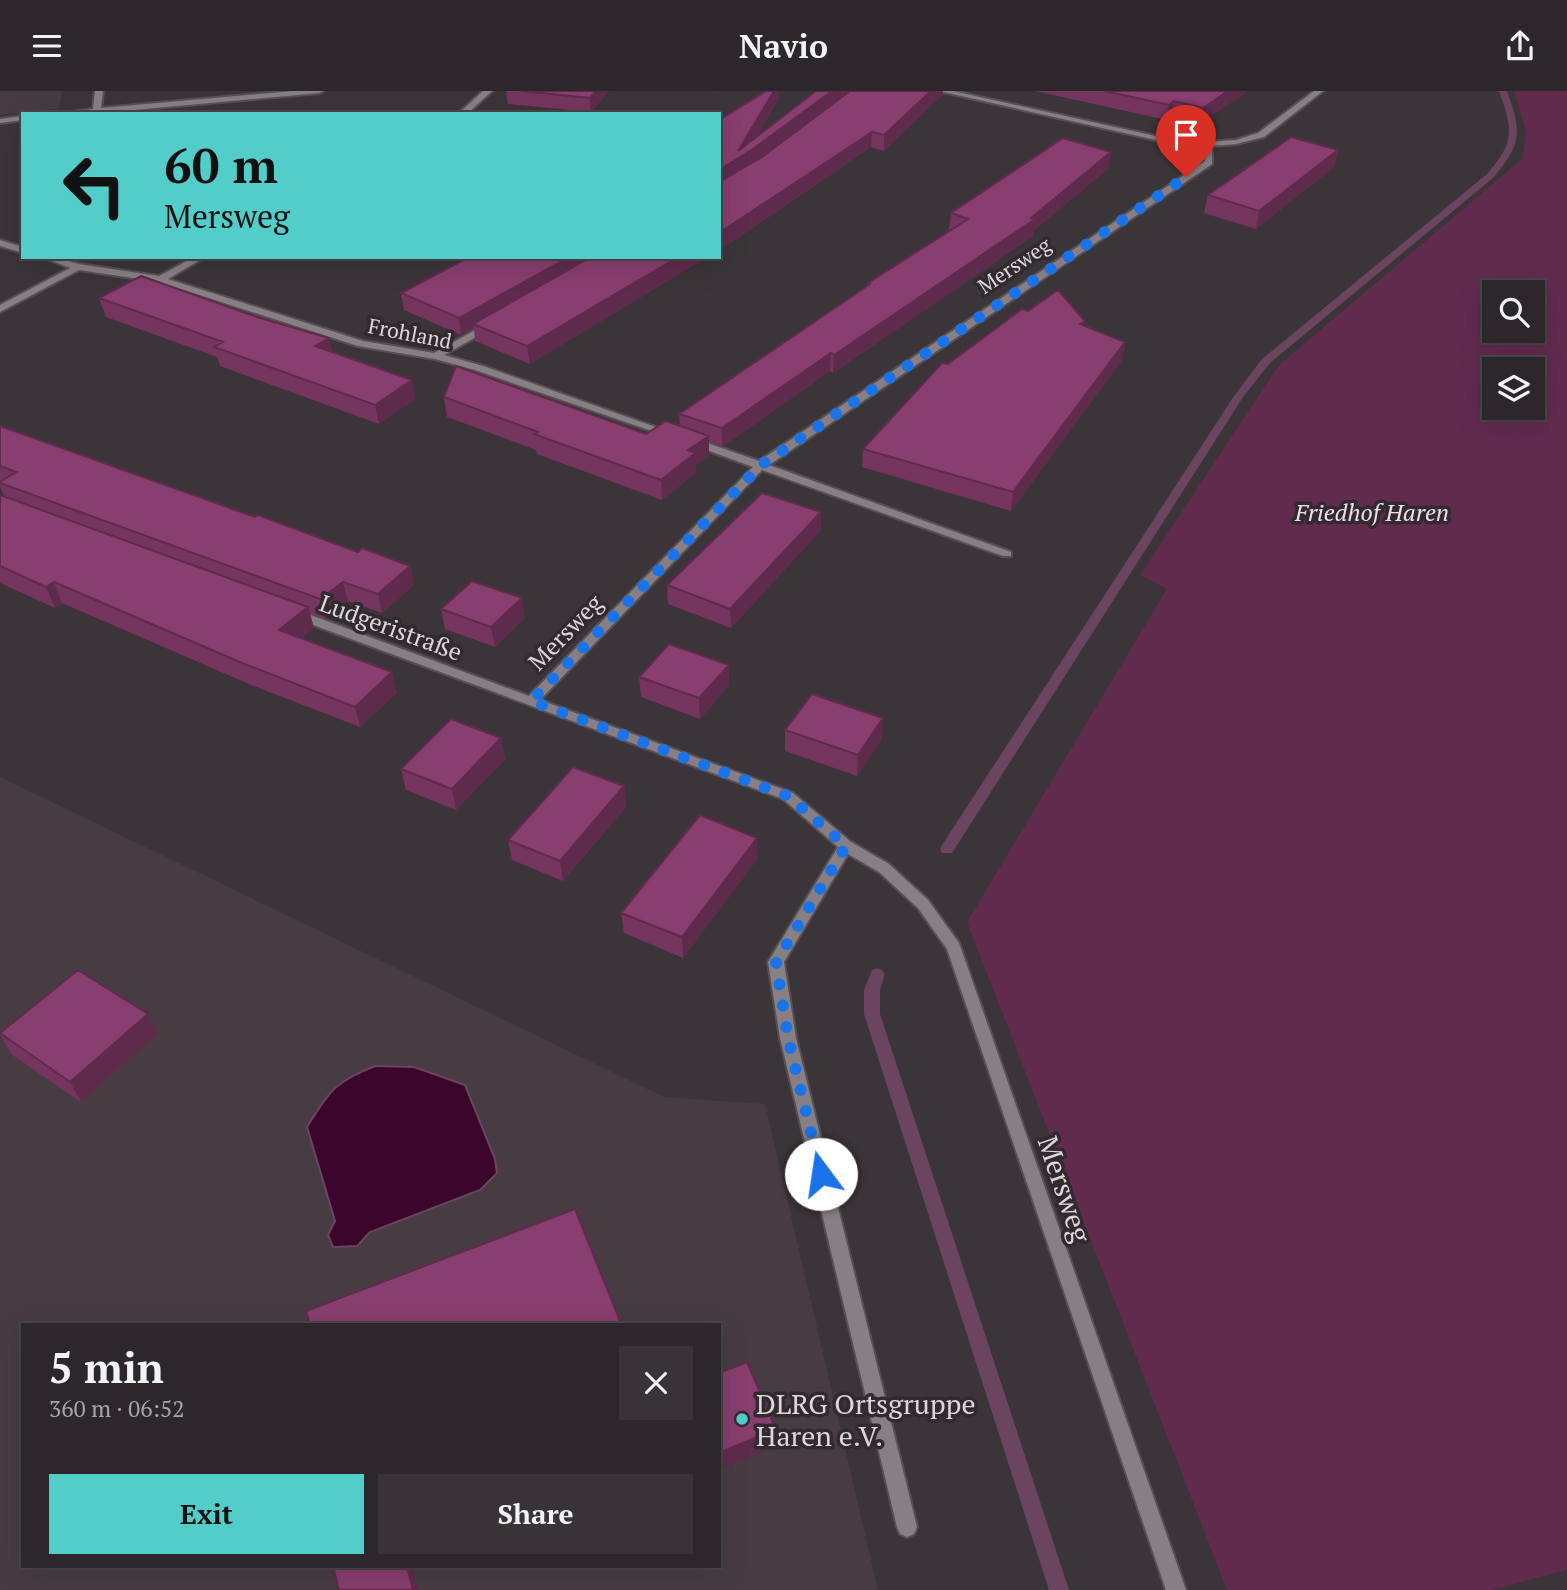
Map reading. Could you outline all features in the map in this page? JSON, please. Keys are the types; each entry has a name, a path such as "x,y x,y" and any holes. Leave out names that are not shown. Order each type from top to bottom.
{"street":[{"path":"97,110 99,91"},
{"path":"80,112 319,91"},
{"path":"464,112 488,91"},
{"path":"943,91 1169,141 1208,143 1236,142 1261,135 1319,91"},
{"path":"0,121 21,118"},
{"name":"Mersweg","path":"1176,1590 954,947 922,904 884,868 846,846 788,796 531,701 761,465 1209,162 1208,143"},
{"path":"0,243 21,249"},
{"name":"Frohland","path":"52,259 78,267 160,279 336,337 479,367 761,465"},
{"path":"160,279 197,259"},
{"path":"0,309 78,267"},
{"path":"436,356 495,323"},
{"path":"761,465 1007,554"},
{"name":"Ludgeristraße","path":"285,610 531,701"},
{"path":"846,846 776,962 788,1038 907,1527"}],"shaded area":[{"path":"0,91 62,91 59,108 0,115"},
{"path":"0,777 664,1097 765,1104 878,1590 0,1590"},
{"path":"375,1066 414,1067 465,1085 495,1159 497,1173 480,1190 370,1232 357,1246 333,1247 328,1235 335,1221 307,1127 334,1089 350,1077"}],"green space":[{"name":"Friedhof Haren","path":"1514,91 1567,91 1567,1570 1491,1590 1227,1590 967,922 1167,589 1140,575 1279,365 1522,159 1526,132"}],"building":[{"path":"521,91 596,91 590,98"},
{"path":"766,91 774,91 738,151 816,91 832,91 753,149 721,169 721,119"},
{"path":"850,91 931,91 884,135 872,132 721,232 721,181 762,157"},
{"path":"1105,91 1228,91 1203,108 1174,101 1169,105"},
{"path":"1291,137 1338,150 1259,211 1208,195"},
{"path":"1063,138 1111,152 1031,218 1035,219 722,428 679,414 870,284 868,283 968,219 951,213"},
{"path":"465,259 565,259 459,318 401,293"},
{"path":"587,259 675,259 527,346 473,324"},
{"path":"141,276 260,318 329,338 315,346 412,380 375,405 214,347 223,342 99,298"},
{"path":"1058,290 1085,321 1080,324 1125,342 1013,492 863,449 942,363 948,364 1022,309 1028,311"},
{"path":"456,366 646,434 666,421 709,436 688,450 695,453 661,480 534,434 538,432 444,397"},
{"path":"0,426 255,517 258,515 358,552 362,548 410,566 378,594 343,582 320,599 0,483 16,472 0,466"},
{"path":"762,493 821,512 730,609 667,585"},
{"path":"0,495 308,607 279,630 392,672 355,707 242,663 54,582 46,587 0,566"},
{"path":"472,581 522,598 491,627 441,609"},
{"path":"669,644 729,665 699,698 639,677"},
{"path":"812,694 883,718 858,755 785,730"},
{"path":"451,719 501,738 452,789 401,769"},
{"path":"573,767 624,786 560,861 508,840"},
{"path":"700,815 757,838 682,937 621,913"},
{"path":"78,970 148,1014 70,1082 0,1033"},
{"path":"575,1209 620,1321 309,1323 306,1311"},
{"name":"DLRG Ortsgruppe Haren e.V.","path":"747,1362 776,1429 721,1452 721,1372"},
{"path":"334,1568 408,1568 413,1590 339,1590"}],"waterway":[{"path":"947,849 1239,396 1266,361 1490,176 1508,154 1514,128 1503,91"},
{"path":"877,974 872,990 872,1014 1059,1590"}],"place":[{"name":"DLRG Ortsgruppe Haren e.V.","path":"742,1419"}],"route":[{"path":"821,1174 788,1038 776,962 846,846 788,796 531,701 761,465 1186,177"}]}
